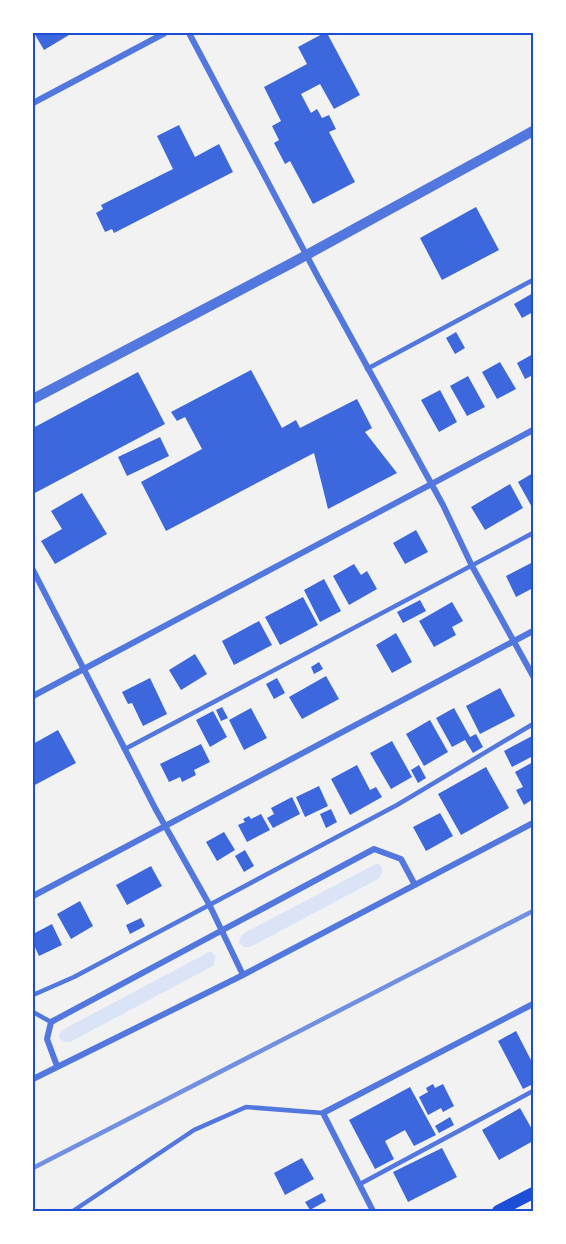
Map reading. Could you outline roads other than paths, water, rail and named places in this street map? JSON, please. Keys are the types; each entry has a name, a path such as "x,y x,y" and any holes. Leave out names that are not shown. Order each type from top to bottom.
{"main road":[{"path":"498,1211 533,1193"}],"street":[{"path":"33,103 165,33"},
{"path":"189,33 367,369 432,484 472,566 533,676"},
{"path":"33,399 533,131"},
{"path":"33,696 533,430"},
{"path":"33,570 243,975"},
{"path":"33,896 533,631"},
{"path":"33,1079 243,975 533,823"},
{"path":"57,1066 47,1039 51,1022 374,849 400,859 415,885"},
{"path":"374,1211 323,1113 533,1004"}],"lane":[{"path":"367,369 533,280"},
{"path":"125,749 533,533"},
{"path":"33,995 74,977 397,805 533,724"},
{"path":"33,1012 51,1022"},
{"path":"360,1184 533,1091"},
{"path":"73,1211 194,1130 246,1107 323,1113"}],"railway":[{"path":"33,1168 533,911"}]}
